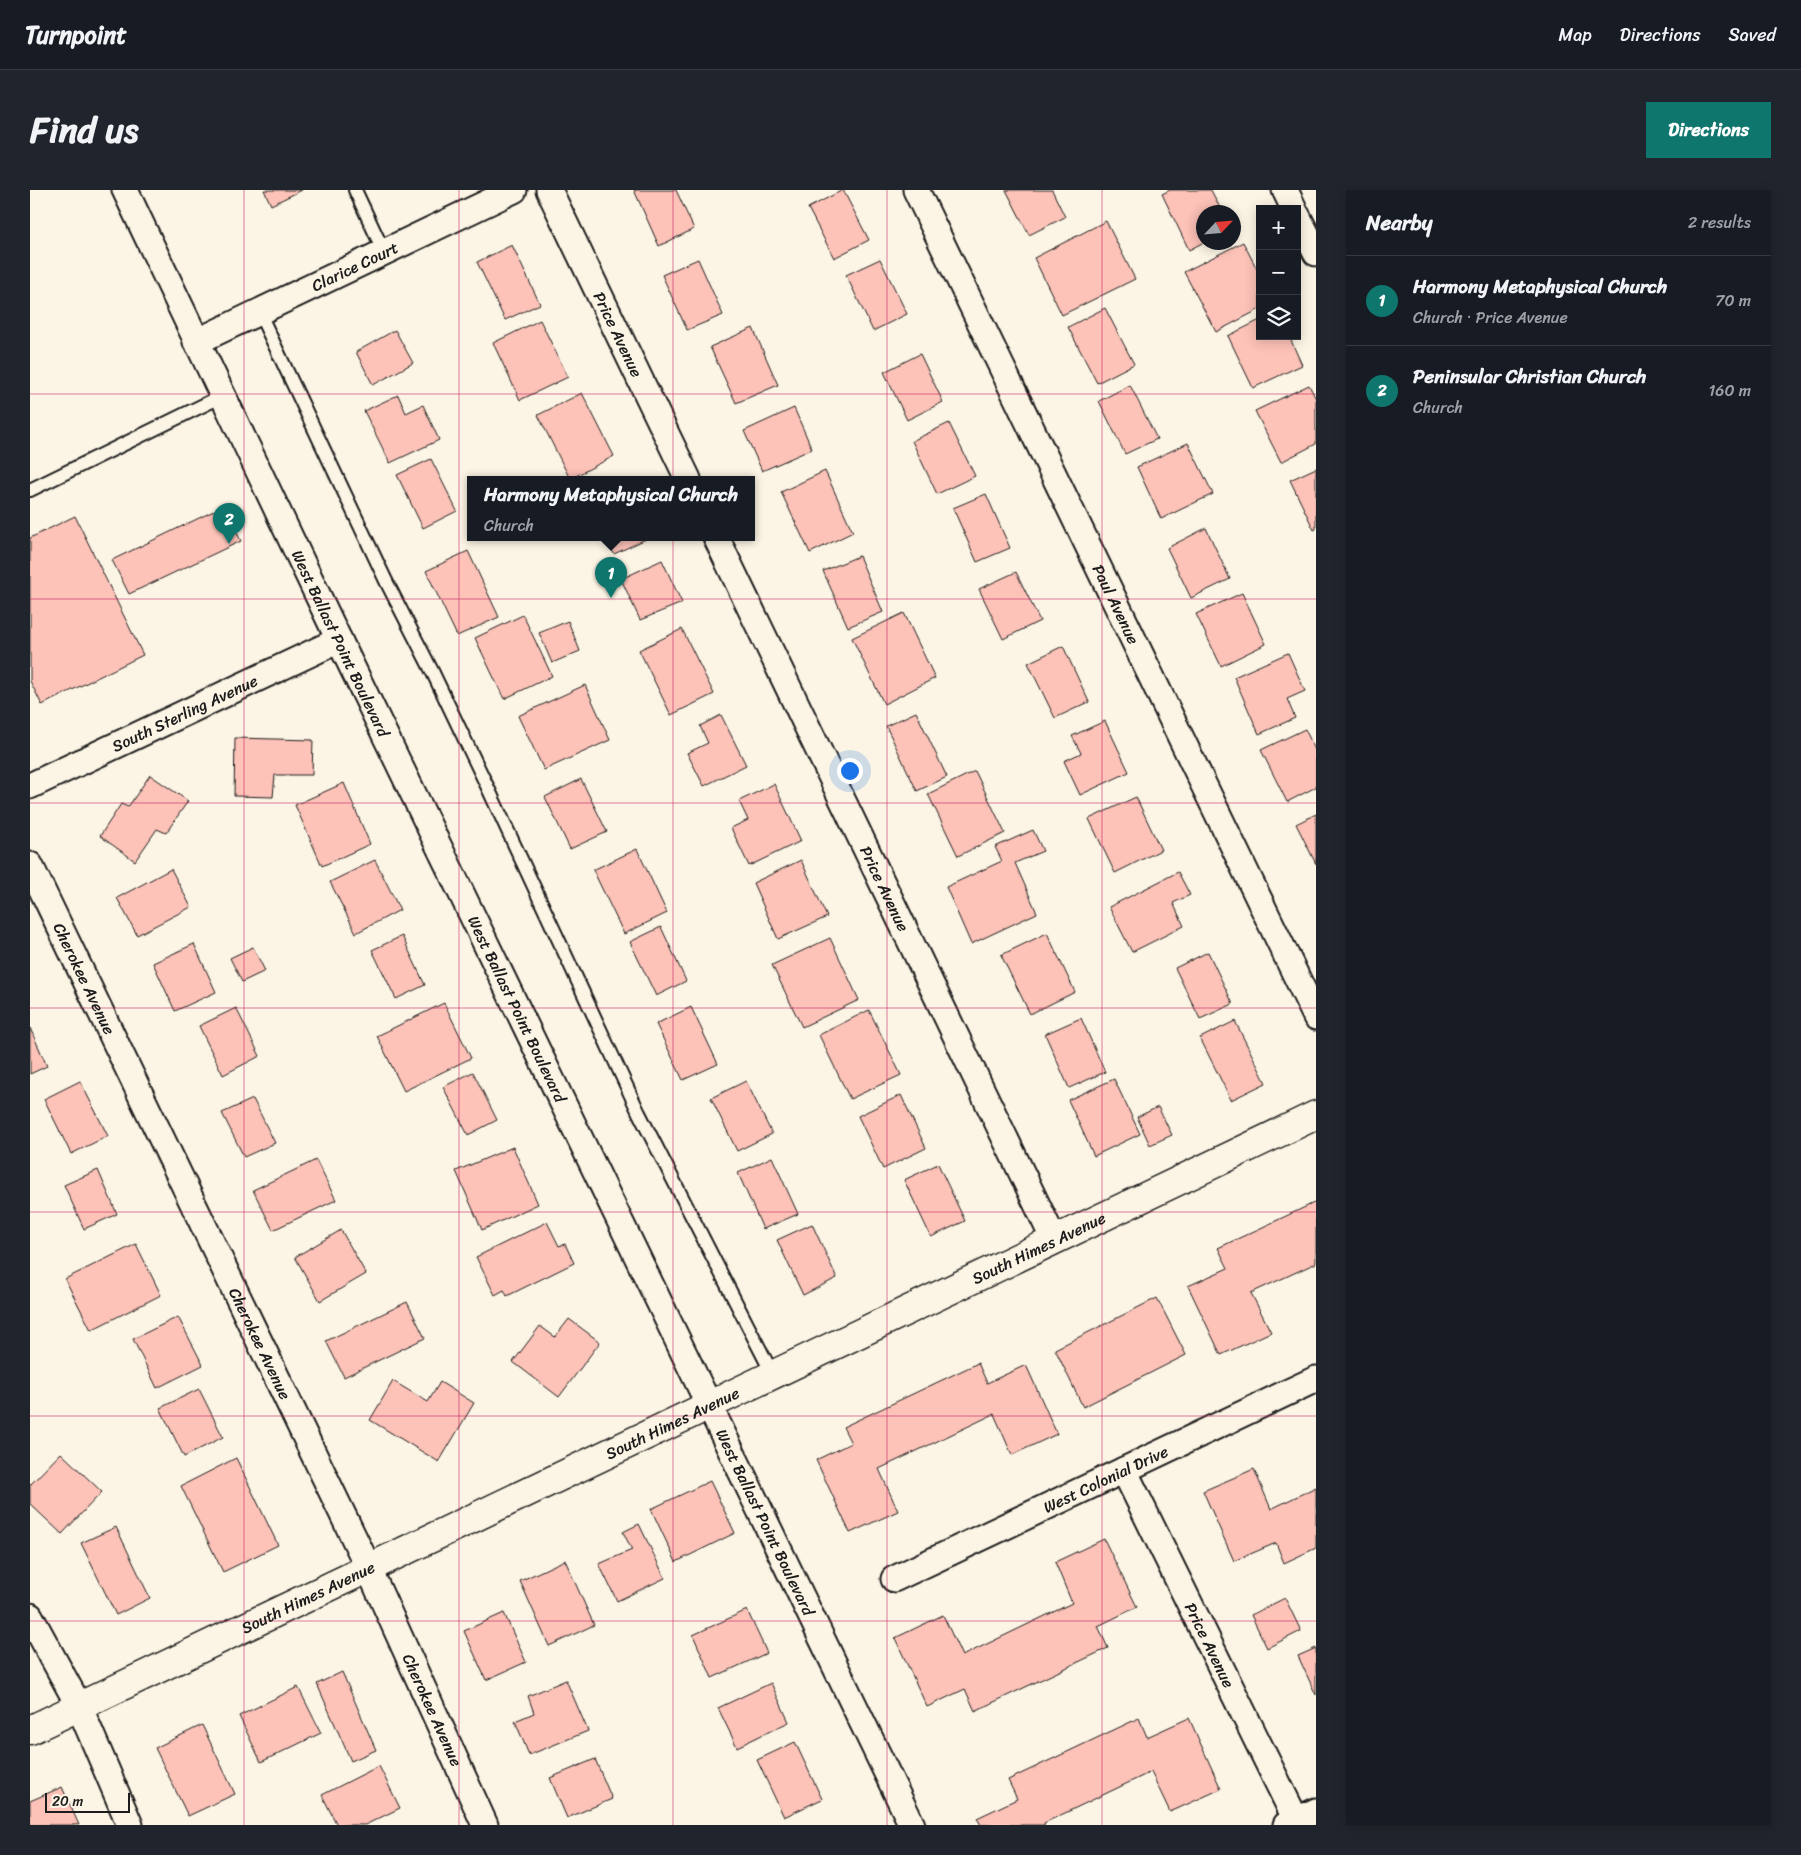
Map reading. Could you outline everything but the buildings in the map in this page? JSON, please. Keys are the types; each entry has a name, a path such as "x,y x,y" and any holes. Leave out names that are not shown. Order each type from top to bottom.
{"street":[{"name":"West Ballast Point Boulevard","path":"125,190 339,640 912,1825"},
{"name":"Clarice Court","path":"196,342 514,190"},
{"name":"Price Avenue","path":"549,190 687,476"},
{"name":"Paul Avenue","path":"916,190 1316,1017"},
{"path":"1285,190 1292,205"},
{"path":"1301,223 1316,254"},
{"name":"Price Avenue","path":"718,541 1054,1240"},
{"name":"South Sterling Avenue","path":"30,786 339,640"},
{"name":"Cherokee Avenue","path":"30,865 368,1567 485,1825"},
{"name":"South Himes Avenue","path":"30,1730 1316,1115"},
{"name":"West Colonial Drive","path":"894,1579 1316,1380"},
{"name":"Price Avenue","path":"1124,1470 1299,1819"},
{"path":"30,1616 79,1706 130,1825"}],"lane":[{"path":"355,190 384,252"},
{"path":"259,312 386,582 479,770 639,1112 773,1374"},
{"path":"30,490 222,396"}],"place":[{"name":"Peninsular Christian Church","path":"229,544"},
{"name":"Harmony Metaphysical Church","path":"611,598"}]}
